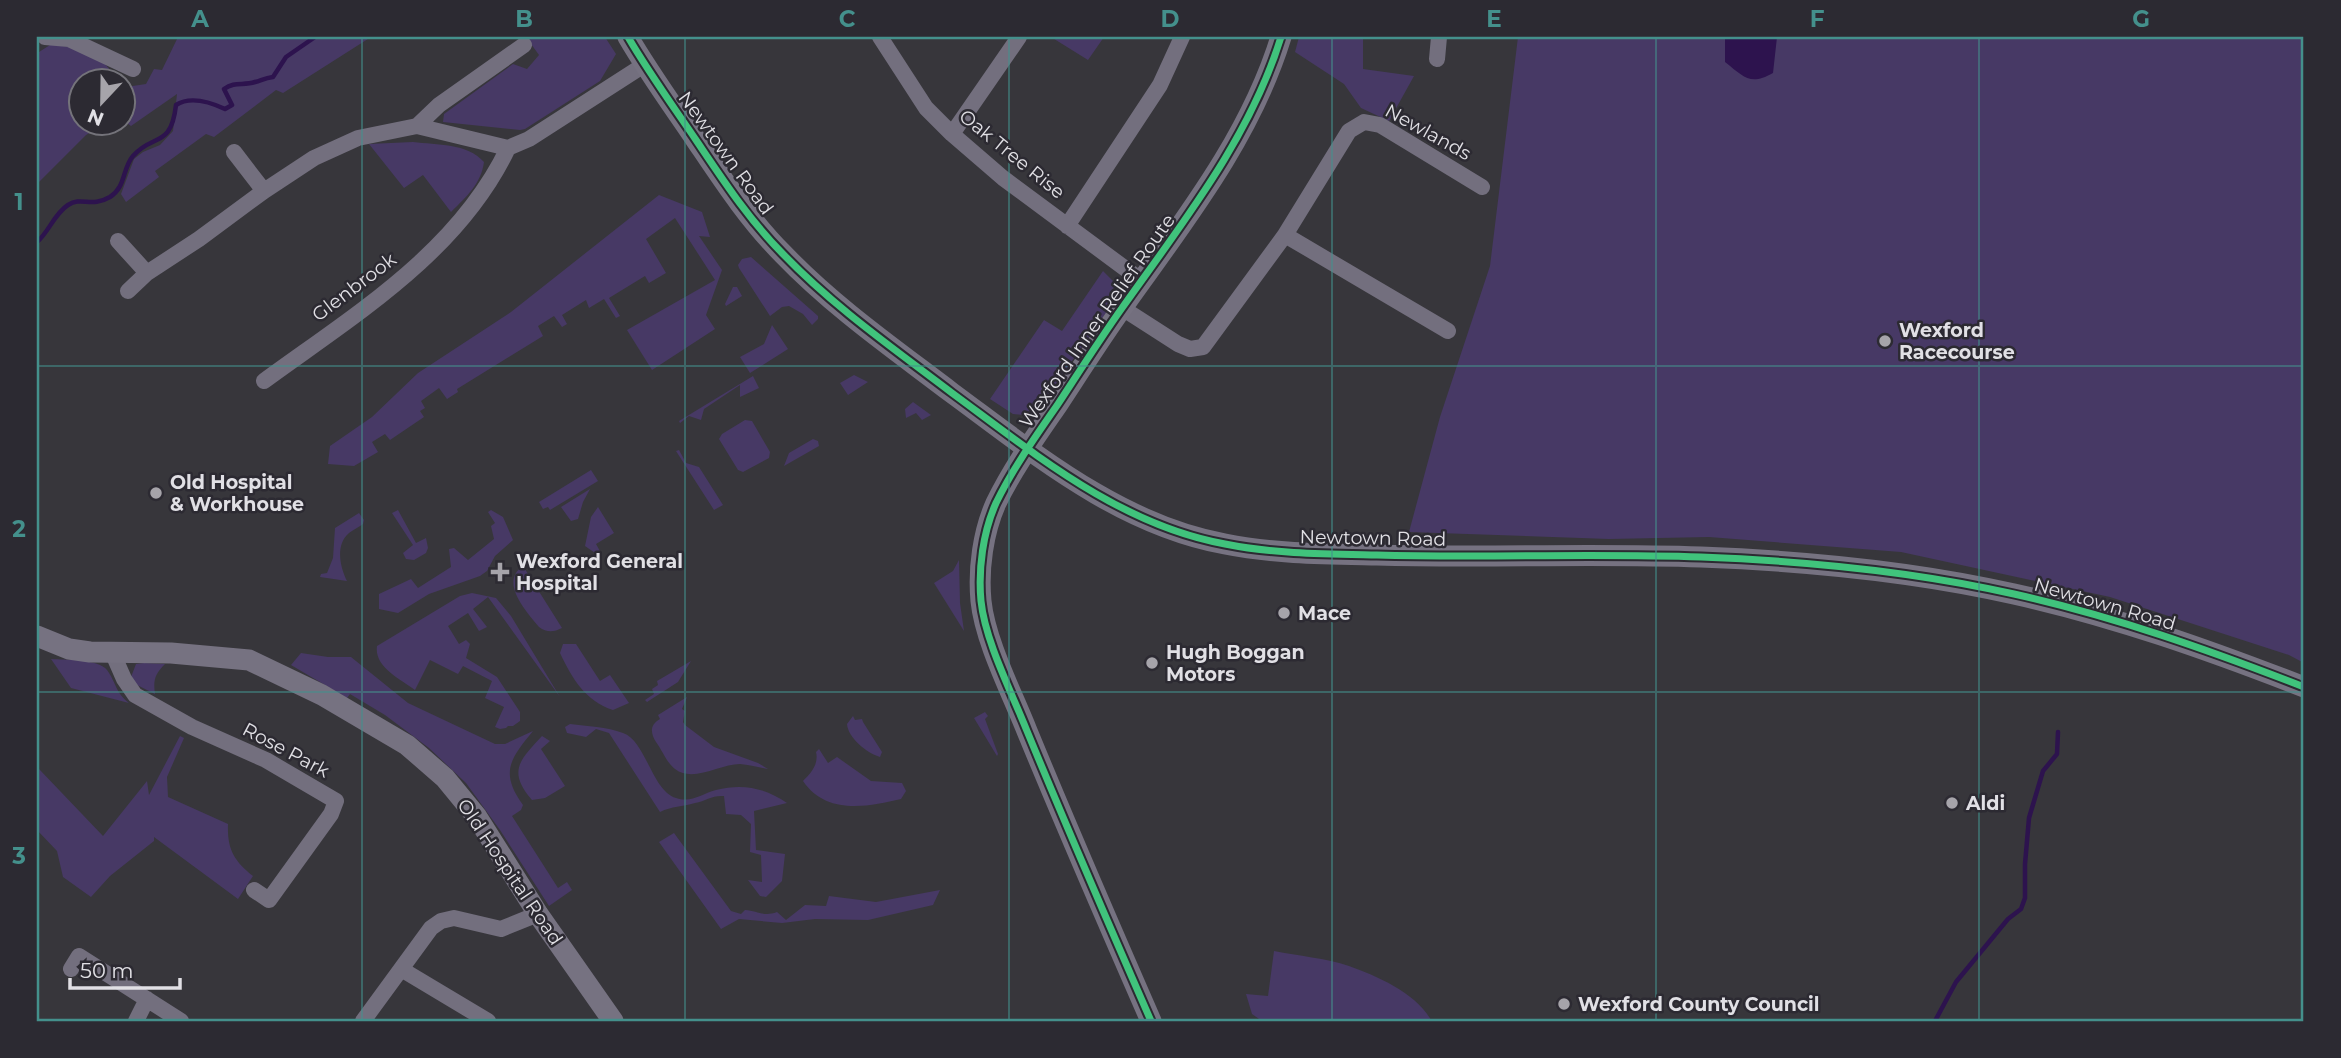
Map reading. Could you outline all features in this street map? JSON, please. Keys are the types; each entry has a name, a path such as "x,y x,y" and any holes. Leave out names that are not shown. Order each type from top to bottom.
{"main road":[{"name":"Newtown Road","path":"628,37 738,202 780,252 841,310 1057,470 1123,507 1171,529 1223,544 1299,553 1697,557 1847,567 1966,584 2041,600 2212,651 2304,687"},
{"name":"Wexford Inner Relief Route","path":"1151,1021 995,650 982,604 980,576 995,505 1027,450 1230,152 1263,86 1281,37"},
{"name":"Old Hospital Road","path":"37,636 69,649 113,654 171,653 249,660 322,695 407,745 445,778 477,817 538,914 613,1021"}],"street":[{"path":"45,37 69,39 127,66"},
{"name":"Oak Tree Rise","path":"880,37 926,108 952,134 1000,175 1142,281"},
{"path":"952,134 1019,37"},
{"path":"1068,226 1160,85 1182,37"},
{"path":"1437,60 1439,37"},
{"path":"417,126 439,105 524,45"},
{"path":"128,291 147,273 167,262 264,191 335,146 358,138 417,126 508,148 529,139 645,65"},
{"name":"Newlands","path":"1122,309 1178,344 1190,349 1203,347 1285,235 1349,131 1364,121 1380,125 1482,187"},
{"name":"Glenbrook","path":"264,381 404,278 474,206 495,175 508,148"},
{"path":"234,152 264,191"},
{"path":"1285,235 1448,331"},
{"path":"118,241 147,273"},
{"name":"Rose Park","path":"113,654 124,679 135,695 192,727 267,760 336,801 331,814 269,901 254,890"},
{"path":"363,1021 431,928 441,921 454,918 501,929 538,914"},
{"path":"71,969 79,956 181,1021"},
{"path":"401,969 488,1021"},
{"path":"136,1021 147,999"}],"shaded area":[{"path":"178,37 371,37 283,93 276,90 214,137 206,134 155,171 159,177 126,202 121,194 134,159 160,145 173,131 177,94 136,123 136,86 146,84 154,69 162,70"},
{"path":"526,37 605,37 616,54 600,81 525,129 443,122 444,114 513,64 527,69 539,55"},
{"path":"1051,37 1104,37 1088,60"},
{"path":"1299,37 1363,37 1363,69 1414,76 1389,121 1361,108 1344,84 1295,52"},
{"name":"Wexford Racecourse","path":"1518,37 2304,37 2304,663 2289,655 2110,597 1901,552 1709,537 1609,539 1409,532 1440,417 1490,266"},
{"path":"1725,37 1777,37 1773,73 1753,79 1737,72 1725,62"},
{"path":"50,45 68,47 86,52 106,66 66,66 66,136 85,136 37,184 38,60 39,52"},
{"path":"413,142 460,148 484,162 476,183 451,212 423,175 404,188 369,144"},
{"path":"659,195 702,212 710,237 699,236 722,270 706,315 715,329 652,370 627,330 715,280 675,218 646,239 666,273 649,283 645,276 609,298 620,316 616,318 604,299 589,308 586,300 562,315 567,324 562,327 554,316 538,326 543,336 457,389 458,392 447,399 439,388 421,401 425,408 420,411 424,417 390,440 385,434 372,442 378,452 354,466 328,464 330,446 372,417 418,373 511,312"},
{"path":"751,257 818,316 812,325 803,314 789,306 782,307 770,316 738,265 742,259"},
{"path":"1103,271 1115,283 1112,293 1118,296 1033,416 1013,414 990,399 1044,320 1062,331"},
{"path":"733,287 737,287 742,296 726,306 725,304"},
{"path":"772,325 788,349 750,373 740,357 764,344"},
{"path":"854,375 868,382 848,395 840,383"},
{"path":"753,376 759,388 740,397 740,385 704,409 701,420 689,416 680,423 679,421"},
{"path":"913,402 931,415 922,420 916,413 906,418 905,409"},
{"path":"745,420 752,421 770,452 769,458 743,472 738,470 719,439 722,434"},
{"path":"813,439 818,441 819,446 784,466 789,453"},
{"path":"679,450 686,463 699,467 723,505 714,510 676,451"},
{"path":"591,470 598,481 550,510 548,507 543,509 539,502"},
{"path":"590,489 578,519 571,521 561,507"},
{"path":"598,507 614,533 596,544 601,553 598,555 585,546 591,517"},
{"path":"398,510 416,543 426,538 426,553 414,560 406,559 403,553 413,545 392,513"},
{"path":"491,510 503,517 513,540 495,556 487,571 429,594 398,613 379,609 379,594 411,579 418,588 451,567 449,549 454,548 468,560 494,539 491,526 495,523 488,512"},
{"path":"359,513 364,520 363,524 349,533 340,550 342,569 347,581 320,577 321,574 327,573 333,558 335,528"},
{"path":"959,560 964,631 934,583 953,571"},
{"path":"523,566 562,628 550,631 542,629 522,605 514,588 514,580 516,573"},
{"path":"472,593 496,598 511,616 560,697 488,597 473,609 487,627 479,631 468,613 448,626 459,644 466,640 470,644 466,658 497,677 520,712 520,721 506,728 495,727 504,707 485,698 492,681 463,666 458,674 430,660 415,690 389,672 377,653 377,646 460,596"},
{"path":"563,644 576,644 600,681 610,675 629,703 613,710 587,695 569,671 560,653"},
{"path":"301,653 351,657 408,703 495,744 505,744 533,731 519,749 511,766 511,783 523,805 521,810 512,816 558,888 567,882 572,890 549,906 466,783 429,748 385,715 350,694 347,698 291,665"},
{"path":"51,659 103,666 129,703 71,688"},
{"path":"691,661 678,682 647,702 645,700 654,694 652,689 658,685 657,681"},
{"path":"136,664 165,664 155,678 155,694 135,684 131,677"},
{"path":"687,697 682,709 685,711 685,725 714,747 768,769 740,764 690,774 675,769 656,742 652,729 660,719 658,715"},
{"path":"985,712 988,716 985,719 997,756 974,718"},
{"path":"853,716 855,720 862,719 882,752 880,757 854,740 847,724"},
{"path":"570,724 610,729 631,738 661,786 676,798 692,799 716,790 745,787 762,790 787,803 754,811 756,850 785,854 782,881 766,897 760,896 748,880 762,882 761,855 750,852 751,824 741,815 726,814 724,796 660,812 609,733 596,729 586,737 567,733 565,727"},
{"path":"180,736 184,738 167,777 168,797 228,824 233,854 253,876 238,899 154,837 154,841 110,876 91,897 63,877 57,851 37,830 39,769 103,836 147,781 149,795"},
{"path":"542,736 550,741 541,749 565,786 545,798 532,800 520,781 519,766"},
{"path":"819,749 828,763 837,757 871,781 902,783 906,791 901,799 861,806 835,804 823,799 812,792 803,781 814,768 816,752"},
{"path":"674,833 731,911 741,914 745,910 765,914 777,912 786,920 805,905 826,906 829,896 876,902 940,890 933,905 868,920 815,919 782,923 739,919 721,929 659,842"},
{"path":"1274,951 1331,961 1372,975 1406,994 1431,1020 1262,1021 1252,1014 1246,994 1268,996"}],"waterway":[{"path":"37,242 68,205 103,200 115,193 133,156 170,128 176,105 194,100 225,109 232,105 224,89 273,77 286,57 315,37"},
{"path":"1935,1021 1956,982 2008,919 2021,909 2025,898 2029,818 2043,771 2057,754 2058,732"}],"cycle path":[{"path":"628,37 737,199 771,241 802,273 864,326 1047,463 1114,504 1150,521 1187,535 1225,544 1282,552 1418,556 1701,557 1819,564 1898,573 2014,594 2124,623 2304,687"},
{"path":"1151,1021 993,650 981,601 982,551 996,503 1010,477 1213,178 1252,110 1281,37"}],"place":[{"name":"Wexford Racecourse","path":"1885,341"},
{"name":"Old Hospital & Workhouse","path":"156,493"},
{"name":"Wexford General Hospital","path":"500,572"},
{"name":"Mace","path":"1284,613"},
{"name":"Hugh Boggan Motors","path":"1152,663"},
{"name":"Aldi","path":"1952,803"},
{"name":"Wexford County Council","path":"1564,1004"}]}
